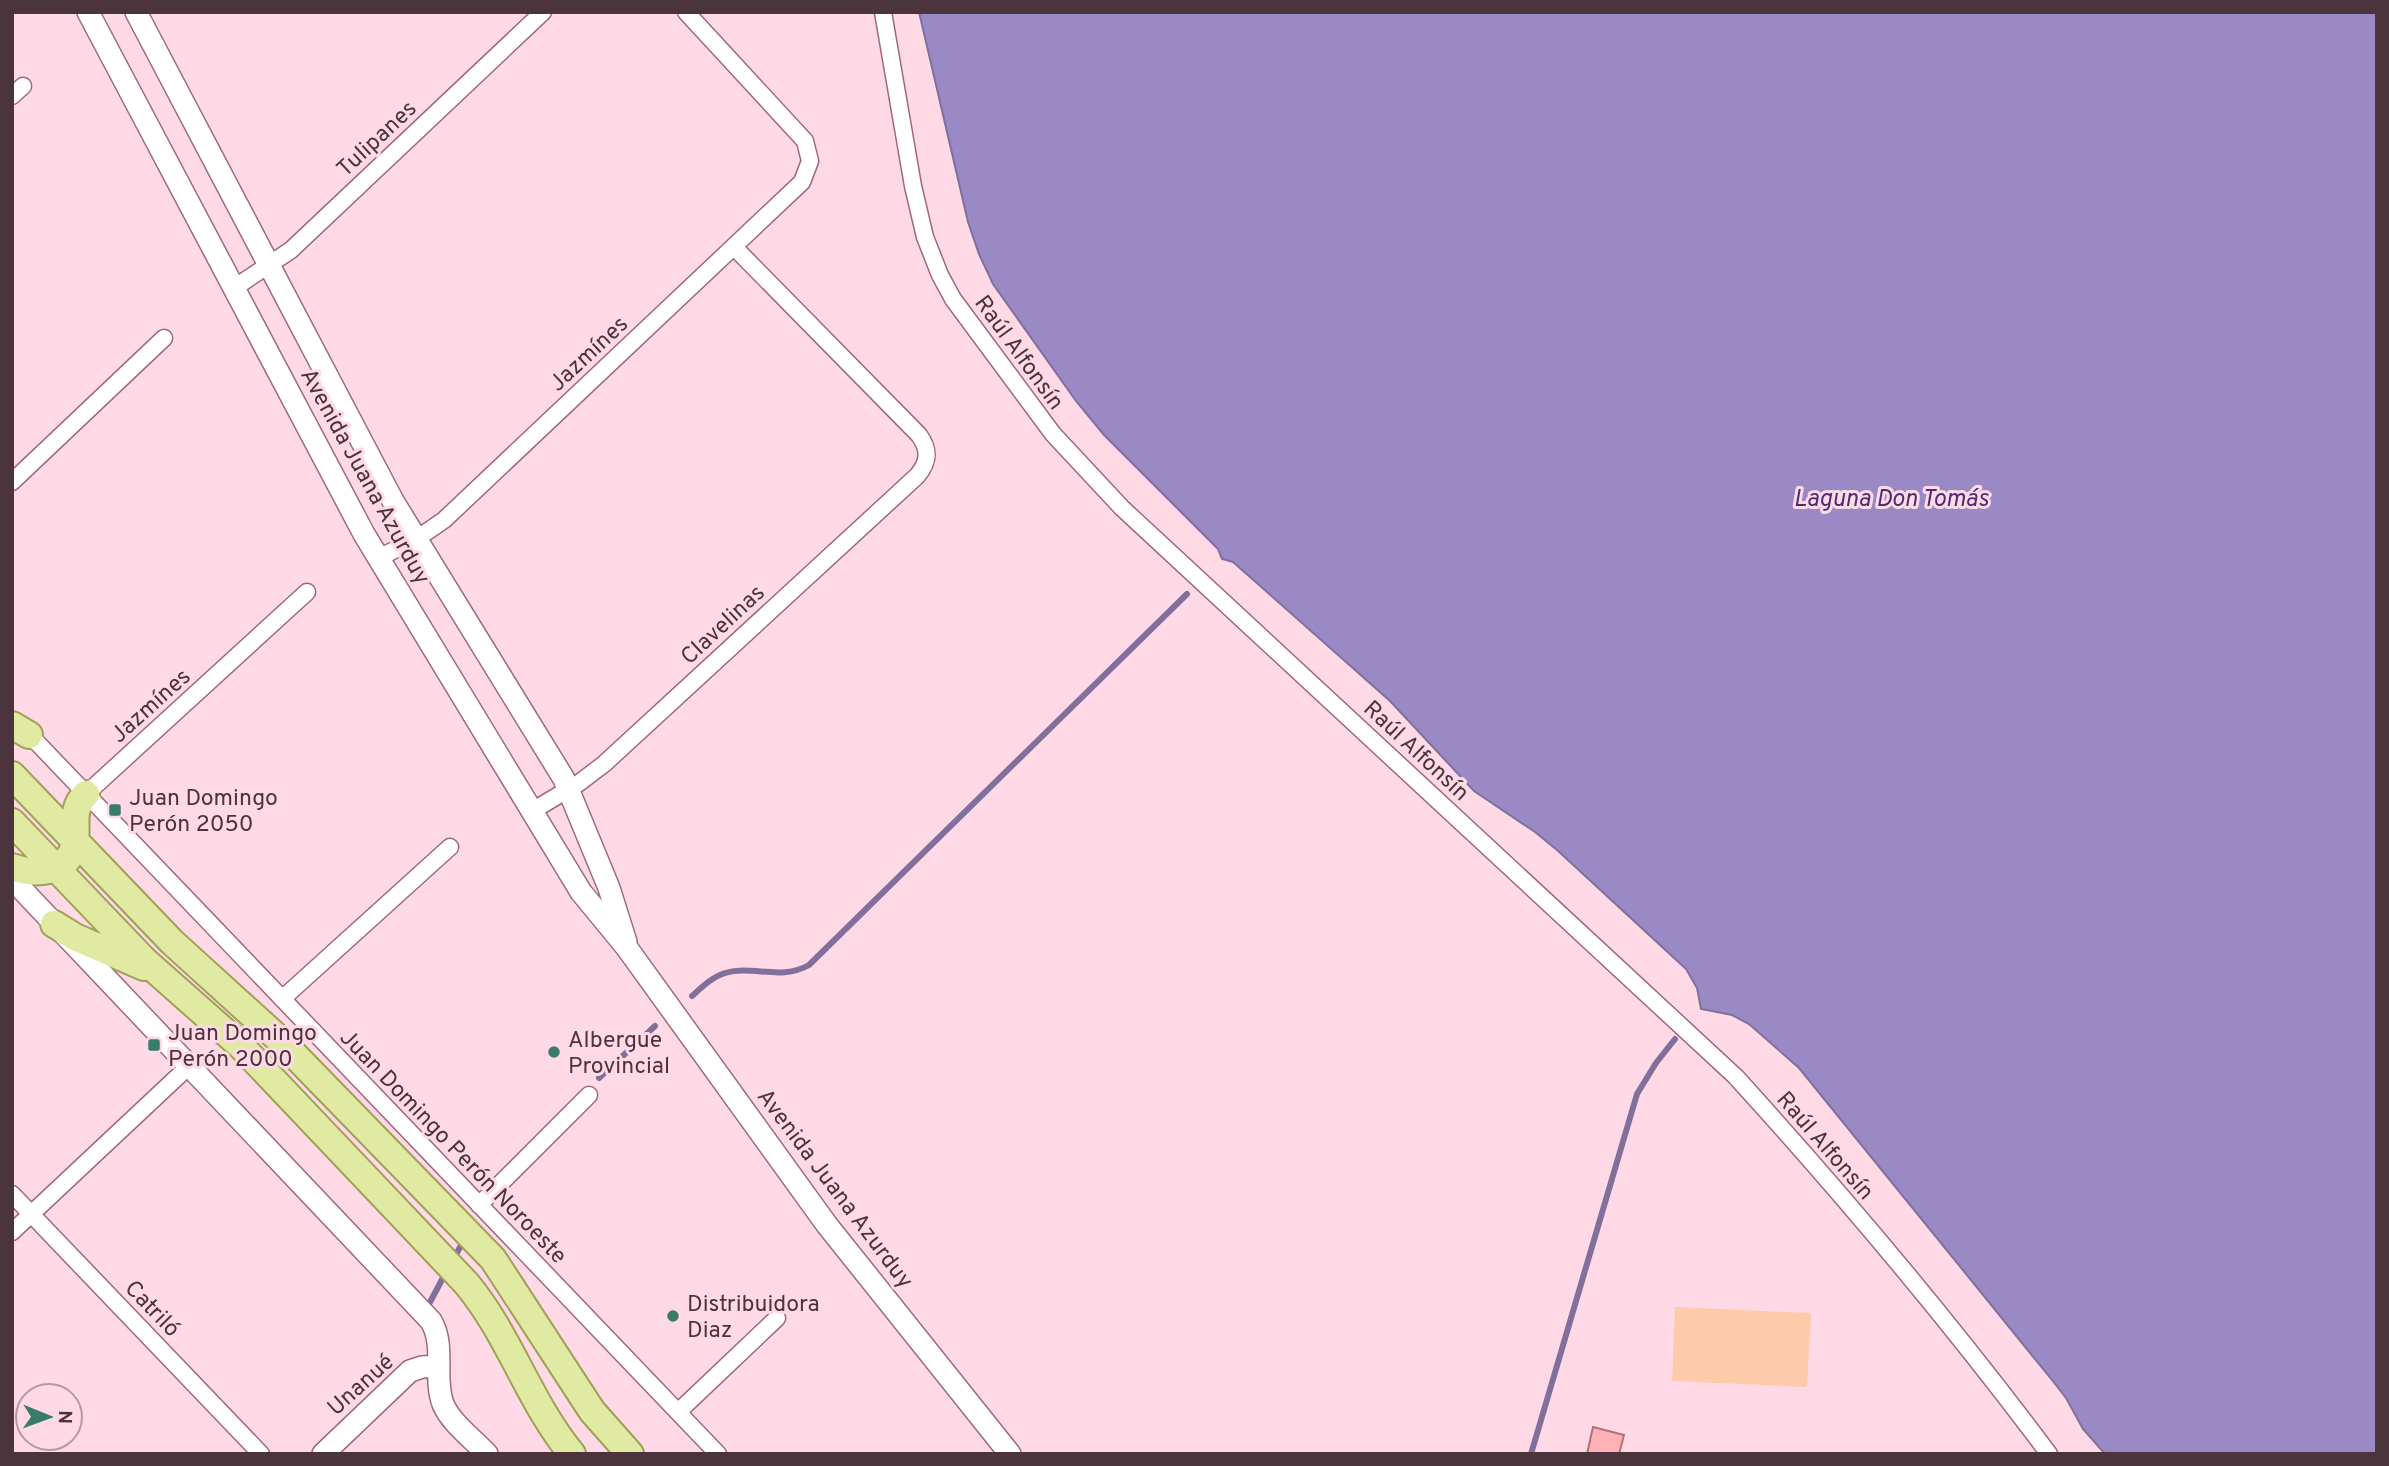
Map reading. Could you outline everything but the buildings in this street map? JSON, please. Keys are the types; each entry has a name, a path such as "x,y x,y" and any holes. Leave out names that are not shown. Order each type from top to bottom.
{"main road":[{"path":"12,775 172,942 274,1034 493,1259 592,1411 630,1454"},
{"path":"12,867 38,872 56,868 70,855 75,840 76,809 86,794"},
{"path":"12,822 159,973 241,1046 466,1283 483,1307 554,1431 572,1454"},
{"path":"54,924 75,937 159,973"}],"street":[{"name":"Avenida Juana Azurduy","path":"89,12 378,558 586,900 627,947 827,1225 1010,1454"},
{"name":"Avenida Juana Azurduy","path":"136,12 415,540 554,760 569,789 609,888 627,947"},
{"name":"Tulipanes","path":"234,288 291,250 542,12"},
{"name":"Jazmínes","path":"378,558 415,540 452,513 797,188 806,176 810,161 808,147 801,135 686,12"},
{"name":"Raúl Alfonsín","path":"883,12 910,172 934,263 953,299 1053,435 1116,503 1737,1077 1942,1315 2049,1454"},
{"name":"Clavelinas","path":"532,811 604,764 924,467 928,455 919,435 734,247"},
{"path":"12,482 164,338"},
{"name":"Jazmínes","path":"86,794 307,592"},
{"name":"Juan Domingo Perón Noroeste","path":"18,726 718,1454"},
{"path":"282,999 450,847"},
{"path":"12,879 431,1321 437,1337 440,1391 445,1407 487,1454"},
{"path":"12,1232 189,1066"},
{"path":"479,1205 589,1095"},
{"name":"Catriló","path":"12,1194 261,1454"},
{"path":"678,1412 777,1318"},
{"name":"Unanué","path":"323,1454 410,1371 439,1366"}],"shaded area":[{"path":"1675,1307 1811,1313 1807,1387 1672,1381"}],"water":[{"name":"Laguna Don Tomás","path":"919,12 2377,12 2377,1454 2105,1454 2083,1429 2066,1398 2052,1380 1799,1068 1749,1024 1732,1015 1701,1009 1697,988 1686,969 1557,850 1474,791 1390,701 1233,562 1222,559 1218,549 1104,435 1076,401 993,284 979,254 968,222"}],"waterway":[{"path":"692,996 711,980 725,973 788,972 809,965 1187,594"},
{"path":"599,1078 655,1026"},
{"path":"1531,1454 1637,1094 1675,1039"},
{"path":"455,1256 463,1242"},
{"path":"429,1304 445,1274"}],"place":[{"name":"Juan Domingo Perón 2050","path":"115,810"},
{"name":"Juan Domingo Perón 2000","path":"154,1045"},
{"name":"Albergue Provincial","path":"554,1052"},
{"name":"Distribuidora Diaz","path":"673,1316"}]}
